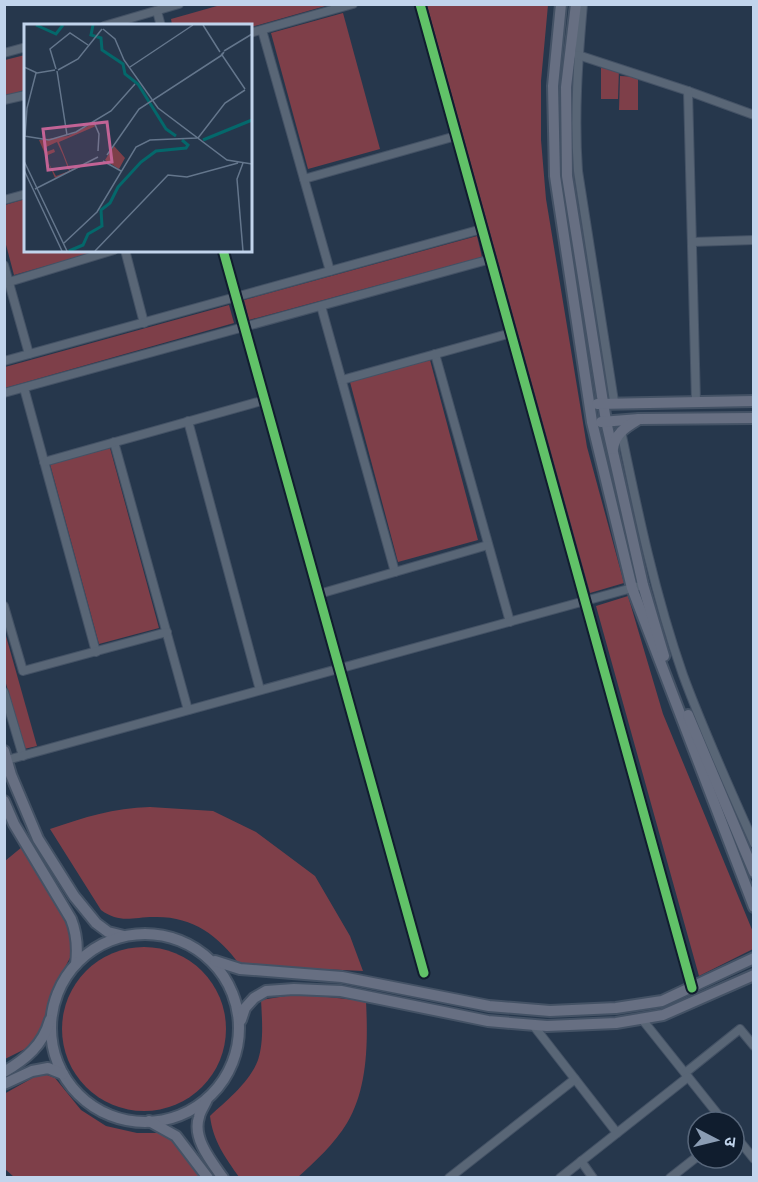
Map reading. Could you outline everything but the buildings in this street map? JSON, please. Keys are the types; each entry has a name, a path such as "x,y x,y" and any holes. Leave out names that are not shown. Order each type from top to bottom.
{"street":[{"path":"111,24 179,4"},
{"path":"252,32 353,4"},
{"path":"420,4 692,988"},
{"path":"561,4 553,86 555,176 592,422 632,588 753,907"},
{"path":"576,4 566,87 567,176 592,294 609,403 606,421 636,531 683,674 753,843"},
{"path":"584,4 578,55 576,144 600,386 609,403"},
{"path":"157,11 160,24"},
{"path":"262,30 330,271"},
{"path":"4,53 24,48"},
{"path":"578,55 753,115"},
{"path":"688,91 696,402"},
{"path":"4,100 24,95"},
{"path":"304,179 456,136"},
{"path":"4,200 24,195"},
{"path":"4,361 482,229"},
{"path":"692,242 753,240"},
{"path":"9,282 107,252"},
{"path":"126,252 144,323"},
{"path":"225,252 424,973"},
{"path":"4,393 491,259"},
{"path":"4,265 29,354"},
{"path":"321,306 395,572"},
{"path":"342,380 511,333"},
{"path":"435,354 510,622"},
{"path":"24,388 96,652"},
{"path":"44,462 265,400"},
{"path":"590,404 753,401"},
{"path":"592,422 639,419 753,418"},
{"path":"613,452 614,441 621,431 639,419"},
{"path":"188,421 260,690"},
{"path":"621,431 643,585 669,670 753,872"},
{"path":"114,442 188,710"},
{"path":"319,594 488,545"},
{"path":"124,936 108,932 96,923 74,896 38,839 10,775 6,755 22,756 643,585"},
{"path":"4,606 23,671 167,633"},
{"path":"4,692 22,756"},
{"path":"4,801 14,824 71,919 76,932 78,951 76,964"},
{"path":"4,1072 18,1064 40,1045 65,979 76,964 102,944 124,936 155,934 183,942 215,961 240,969 342,978 489,1006 550,1011 616,1008 662,1001 753,958"},
{"path":"215,961 226,980 237,1009 238,1046 228,1074 208,1099 198,1117 198,1135 223,1178"},
{"path":"239,1027 245,1008 254,998 266,991 294,988 341,991 488,1021 547,1026 616,1023 663,1015 753,975"},
{"path":"53,1011 52,1044 63,1074 79,1095 107,1115 149,1121 167,1120 181,1115 208,1099"},
{"path":"641,1018 714,1110"},
{"path":"533,1025 617,1133"},
{"path":"560,1178 740,1029 753,1047"},
{"path":"4,1084 32,1071 48,1068 63,1074"},
{"path":"449,1178 575,1079"},
{"path":"149,1121 176,1136 208,1178"},
{"path":"581,1161 593,1178"}],"shaded area":[{"path":"224,4 329,4 252,27 252,24 172,24 171,19"},
{"path":"427,5 548,5 541,81 541,140 546,199 587,447 624,583 590,593"},
{"path":"343,13 380,149 308,169 271,33"},
{"path":"24,55 24,90 5,96 5,60"},
{"path":"601,68 619,69 618,99 601,99"},
{"path":"620,76 638,77 638,110 619,110"},
{"path":"24,199 24,252 95,252 14,275 5,241 5,205"},
{"path":"477,236 482,257 249,320 244,300"},
{"path":"229,305 234,323 5,388 5,367"},
{"path":"430,360 478,540 398,562 350,382"},
{"path":"110,448 159,628 99,644 50,464"},
{"path":"628,596 663,714 753,932 753,949 699,976 596,606"},
{"path":"4,629 37,746 24,749 5,680"},
{"path":"150,807 213,811 256,832 315,876 350,936 363,971 240,965 213,936 192,924 168,918 126,919 114,917 101,910 50,829 99,814"},
{"path":"22,847 68,925 73,952 53,990 41,1037 25,1049 5,1059 5,861"},
{"path":"144,947 175,953 202,971 220,998 226,1029 220,1060 202,1087 175,1105 144,1111 113,1105 86,1087 68,1060 62,1029 68,998 86,971 113,953"},
{"path":"298,994 366,1001 365,1064 359,1095 347,1123 337,1138 298,1177 239,1177 224,1156 210,1116 244,1083 258,1060 262,1038 261,1000"},
{"path":"47,1075 55,1078 81,1110 106,1126 137,1133 160,1133 173,1139 202,1177 14,1177 5,1169 4,1094 36,1076"}],"cycle path":[{"path":"420,4 692,988"},
{"path":"224,252 424,973"}]}
